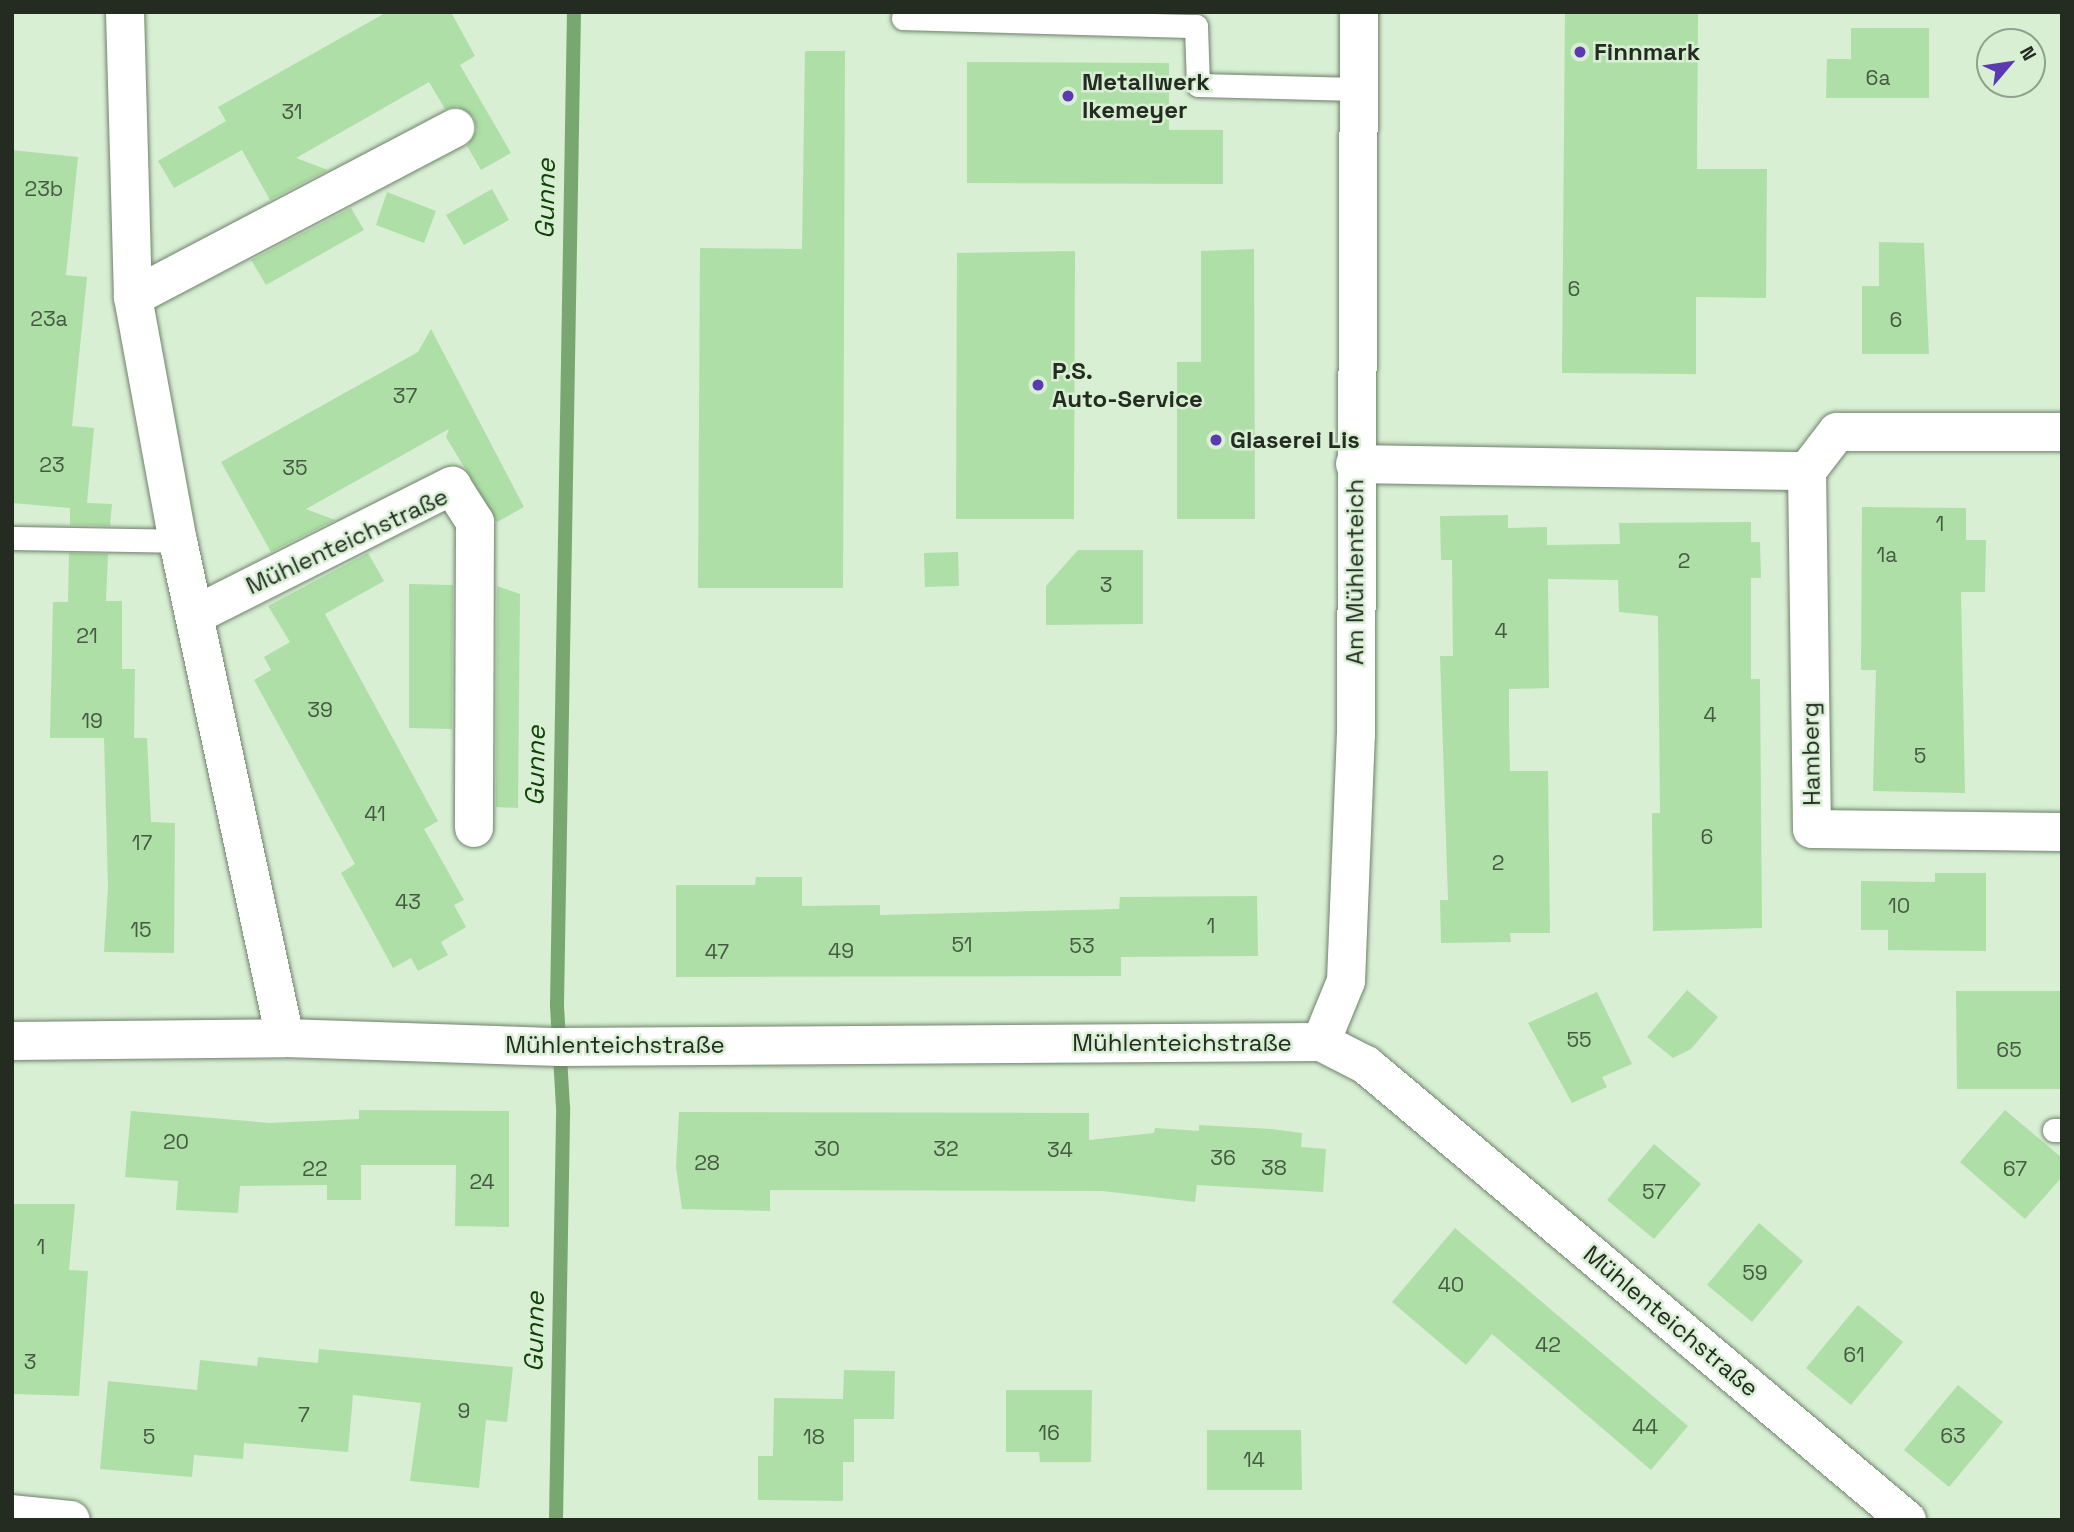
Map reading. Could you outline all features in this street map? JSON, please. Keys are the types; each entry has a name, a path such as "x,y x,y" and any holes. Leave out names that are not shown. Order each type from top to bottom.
{"street":[{"path":"125,12 132,298 178,541 285,1038"},
{"name":"Am Mühlenteich","path":"1321,1042 1346,981 1356,735 1355,464 1359,12"},
{"path":"132,298 455,128"},
{"path":"1355,464 1807,471 1837,432 2062,432"},
{"name":"Hamberg","path":"1807,471 1812,829 2062,832"},
{"name":"Mühlenteichstraße","path":"195,615 452,486 475,522 474,828"},
{"name":"Mühlenteichstraße","path":"12,1041 285,1038 539,1046 1321,1042 1366,1065 1907,1520"},
{"path":"12,1514 71,1520"}],"lane":[{"path":"903,18 1196,26 1198,85 1358,89"},
{"path":"12,538 178,541"}],"building":[{"path":"387,12 451,12 475,56 460,65 511,153 481,170 467,146 477,130 474,117 457,106 445,109 429,82 296,158 328,170 270,200 242,150 174,188 158,161 226,121 218,107"},
{"path":"1565,12 1698,12 1697,169 1767,169 1766,298 1696,297 1696,374 1562,373"},
{"path":"1851,28 1929,28 1929,98 1826,98 1827,59 1851,59"},
{"path":"805,51 845,51 843,588 698,588 700,248 802,249"},
{"name":"Metallwerk Ikemeyer","path":"967,62 1169,63 1169,130 1223,130 1223,184 967,183"},
{"path":"12,150 78,157 66,275 87,277 72,426 94,428 87,503 112,504 110,526 70,525 70,508 12,503"},
{"path":"492,189 509,220 464,245 446,215"},
{"path":"387,192 436,211 424,243 376,225"},
{"path":"351,208 364,230 266,285 251,260"},
{"path":"1879,242 1924,243 1929,354 1862,354 1862,286 1879,286"},
{"name":"Glaserei Lis","path":"1254,249 1255,519 1177,519 1177,362 1201,362 1201,251"},
{"name":"P.S. Auto-Service","path":"1075,251 1074,519 956,519 957,253"},
{"path":"431,329 524,507 497,522 446,437 449,429 306,509 335,520 271,552 221,462 418,352"},
{"path":"1862,507 1966,508 1966,540 1986,540 1985,592 1961,592 1965,793 1873,791 1876,670 1861,670"},
{"path":"1508,515 1508,528 1547,527 1547,545 1620,544 1619,523 1751,522 1751,542 1760,542 1761,578 1751,578 1751,679 1760,679 1762,928 1653,931 1652,813 1660,813 1658,616 1619,612 1618,580 1548,579 1549,688 1509,689 1509,725 1510,771 1548,771 1550,933 1510,933 1511,942 1441,943 1440,900 1448,900 1440,656 1453,656 1452,560 1441,560 1440,516"},
{"path":"1078,550 1143,550 1143,624 1046,625 1046,586"},
{"path":"958,552 959,586 925,587 924,553"},
{"path":"69,553 108,554 106,601 122,601 122,669 135,669 134,738 147,738 151,822 175,823 174,953 104,952 108,887 104,738 50,738 53,602 68,602"},
{"path":"368,553 384,581 325,614 438,821 424,829 464,900 454,905 466,927 441,942 448,955 418,971 411,958 393,968 341,873 355,864 254,680 271,670 264,657 290,642 268,606"},
{"path":"409,584 453,585 452,729 409,728"},
{"path":"497,586 520,594 518,808 496,807"},
{"path":"1935,873 1986,873 1986,951 1888,950 1888,930 1861,930 1861,881 1935,882"},
{"path":"756,877 802,877 802,906 880,905 880,915 1119,909 1120,897 1257,896 1258,956 1121,957 1121,976 676,977 676,885 755,885"},
{"path":"1687,990 1718,1017 1691,1049 1673,1058 1647,1037"},
{"path":"1956,991 2062,991 2062,1089 1957,1089"},
{"path":"1597,992 1632,1064 1602,1077 1607,1087 1572,1103 1528,1023"},
{"path":"359,1110 509,1111 509,1227 455,1226 456,1165 361,1165 361,1200 327,1200 327,1185 240,1186 238,1213 176,1210 178,1181 125,1177 131,1111 269,1123 359,1119"},
{"path":"2005,1110 2062,1158 2062,1177 2025,1219 1960,1162"},
{"path":"679,1112 1089,1113 1089,1140 1154,1133 1155,1128 1199,1131 1199,1125 1271,1129 1302,1133 1301,1147 1326,1149 1323,1192 1197,1185 1195,1202 1103,1191 770,1190 770,1211 682,1209 676,1167"},
{"path":"1654,1144 1701,1184 1654,1239 1607,1200"},
{"path":"12,1204 75,1204 69,1270 88,1271 79,1396 12,1394"},
{"path":"1759,1223 1803,1261 1752,1322 1707,1285"},
{"path":"1455,1228 1688,1426 1651,1470 1492,1334 1466,1365 1392,1302"},
{"path":"1858,1305 1903,1342 1851,1405 1806,1368"},
{"path":"319,1349 513,1367 507,1422 486,1420 479,1488 410,1481 421,1403 353,1395 348,1452 244,1443 243,1459 194,1455 192,1477 100,1469 108,1381 197,1390 200,1360 257,1366 258,1357 318,1363"},
{"path":"844,1370 895,1371 894,1419 854,1419 854,1462 843,1462 843,1501 758,1500 758,1456 773,1456 774,1398 843,1399"},
{"path":"1958,1385 2003,1422 1949,1487 1904,1450"},
{"path":"1006,1390 1092,1390 1091,1462 1040,1462 1039,1452 1006,1452"},
{"path":"1207,1430 1301,1430 1302,1490 1207,1490"}],"waterway":[{"name":"Gunne","path":"556,1520 563,1107 557,1005 574,12"}],"place":[{"name":"Finnmark","path":"1580,52"},
{"name":"Metallwerk Ikemeyer","path":"1068,96"},
{"name":"P.S. Auto-Service","path":"1038,385"},
{"name":"Glaserei Lis","path":"1216,440"}]}
